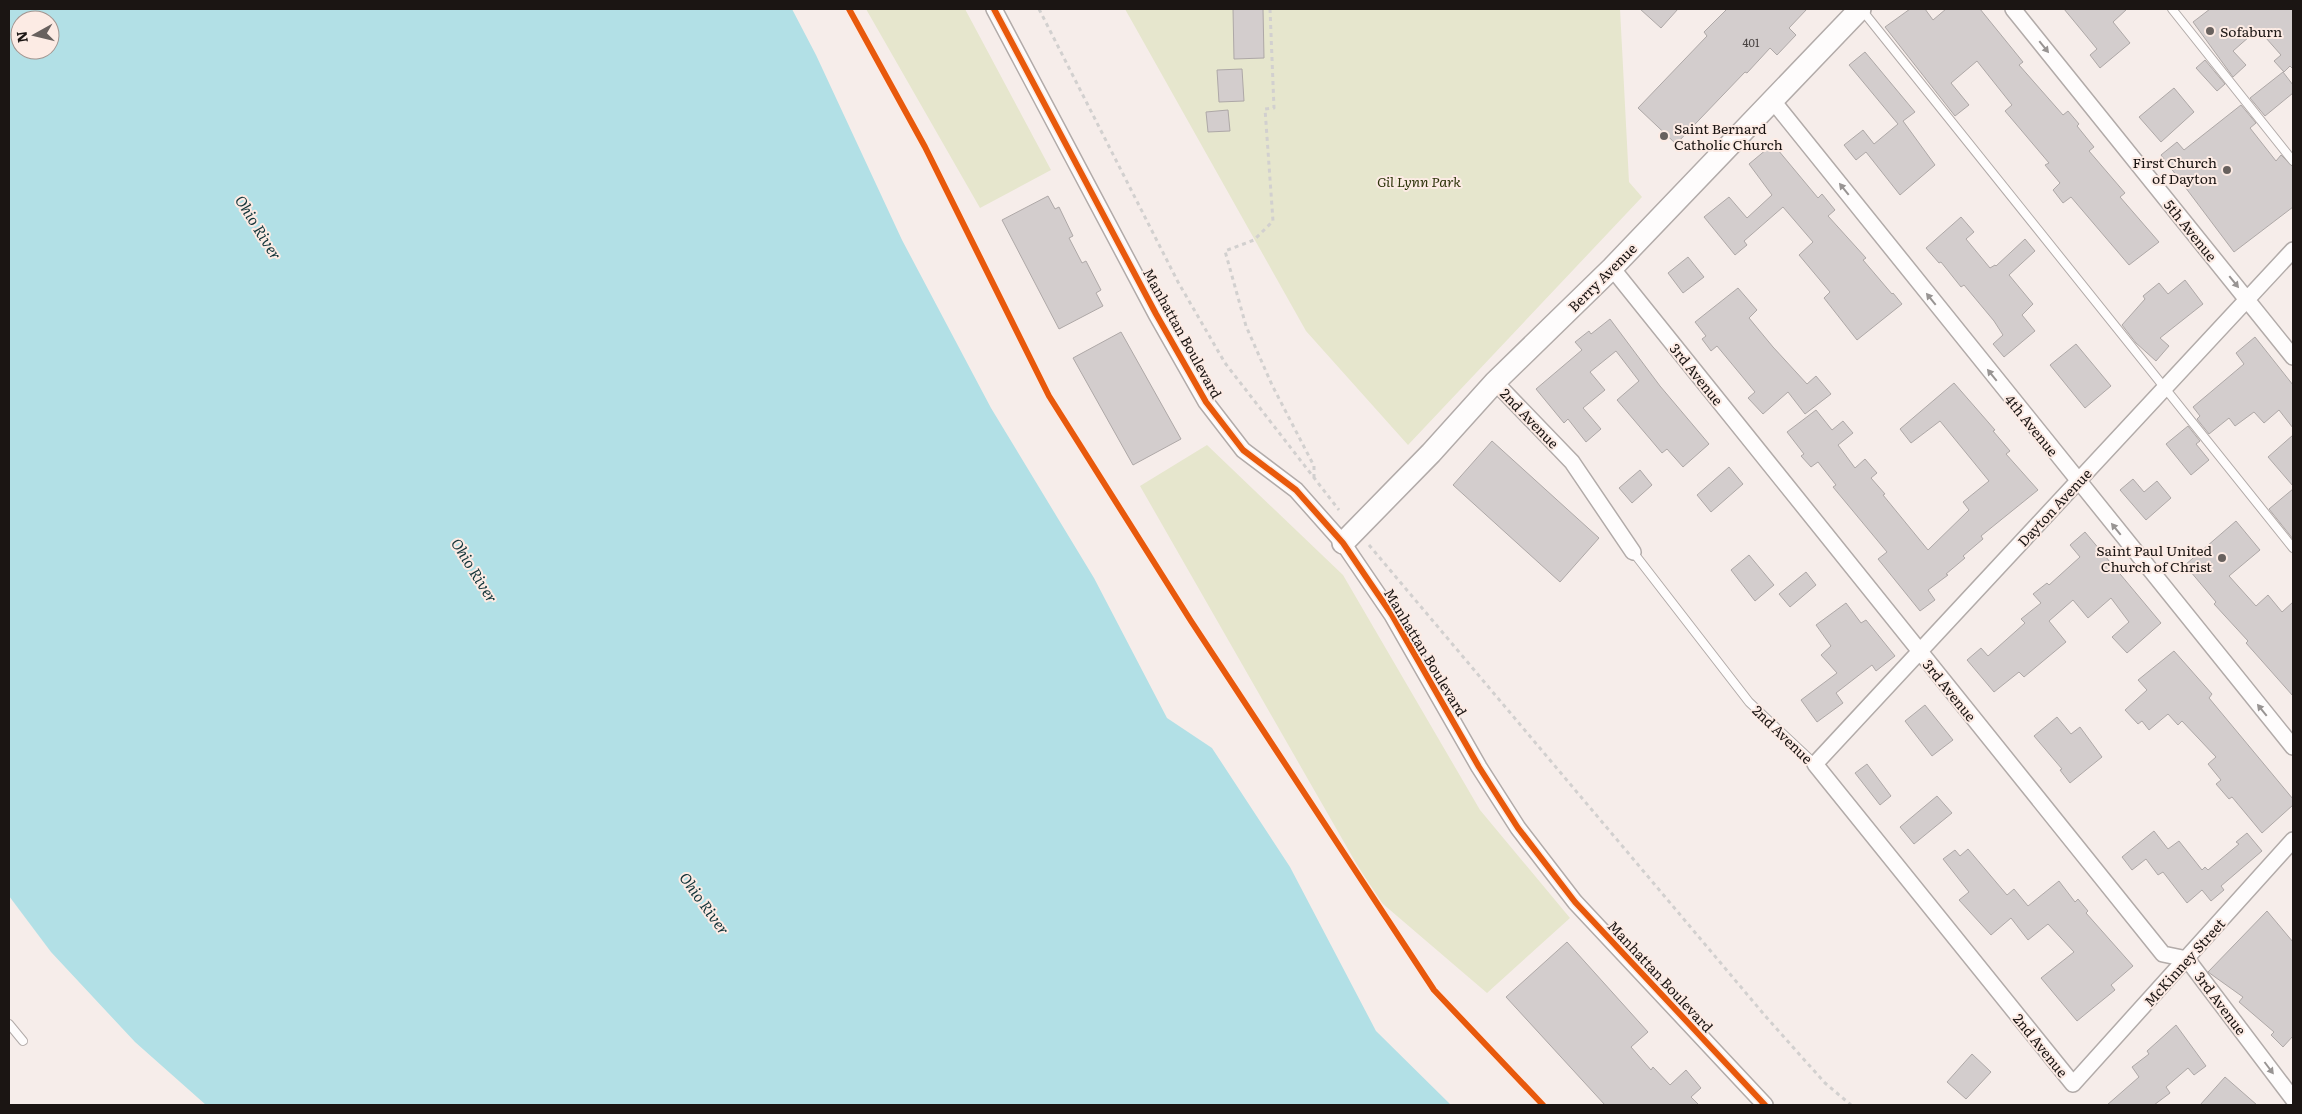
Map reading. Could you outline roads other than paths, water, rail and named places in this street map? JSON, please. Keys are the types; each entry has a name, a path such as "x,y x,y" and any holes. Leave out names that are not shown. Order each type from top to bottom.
{"street":[{"name":"Manhattan Boulevard","path":"994,9 1156,314 1206,402 1243,450 1296,490 1349,536 1479,767 1518,828 1575,902 1765,1105"},
{"name":"Berry Avenue","path":"1349,536 1431,453 1495,382 1612,268 1773,101 1837,30 1860,9"},
{"name":"5th Avenue","path":"2014,9 2293,357"},
{"name":"4th Avenue","path":"1773,101 2077,482 2293,748"},
{"name":"Dayton Avenue","path":"1815,764 2293,250"},
{"name":"3rd Avenue","path":"1612,268 2162,954 2187,959 2293,1100"},
{"name":"2nd Avenue","path":"1495,382 1572,462 1632,552"},
{"name":"2nd Avenue","path":"1815,764 2073,1084"},
{"name":"McKinney Street","path":"2073,1084 2293,840"}],"lane":[{"path":"1860,9 2293,548"},
{"path":"2172,9 2293,161"},
{"name":"2nd Avenue","path":"1632,552 1749,702 1815,764"},
{"path":"9,1024 23,1041"}],"water":[{"name":"Ohio River","path":"9,9 792,9 816,55 902,240 991,408 1094,578 1167,718 1212,748 1290,867 1376,1031 1451,1105 206,1105 135,1042 51,952 9,896"}],"place":[{"name":"Sofaburn","path":"2210,31"},
{"name":"Saint Bernard Catholic Church","path":"1664,136"},
{"name":"First Church of Dayton","path":"2227,170"},
{"name":"Saint Paul United Church of Christ","path":"2222,558"}],"park label":[{"name":"Gil Lynn Park","path":"1419,181"}]}
